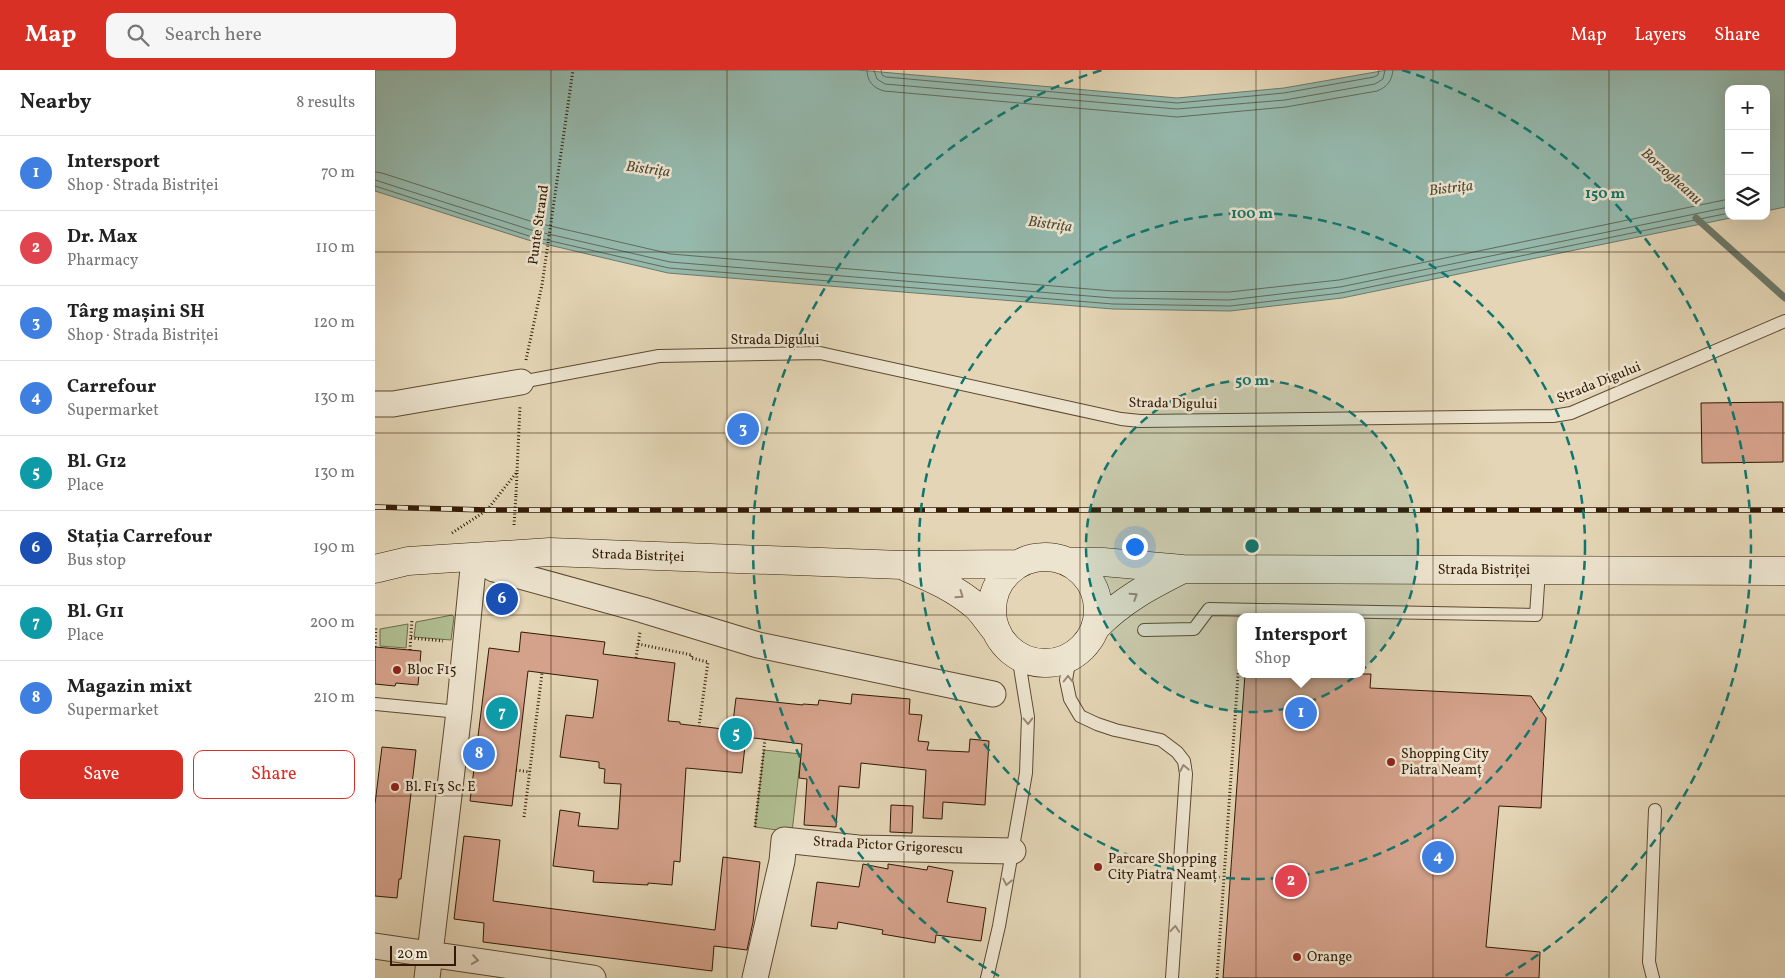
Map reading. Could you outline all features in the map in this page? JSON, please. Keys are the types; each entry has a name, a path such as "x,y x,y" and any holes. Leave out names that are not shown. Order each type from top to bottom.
{"main road":[{"name":"Strada Bistriței","path":"375,569 408,562 550,552 902,565 1019,564"},
{"path":"1052,556 1069,562 1082,570 1091,582 1097,596 1099,612 1096,627 1086,644 1070,657 1053,662 1035,662 1018,656 1005,645 997,632 993,617 993,601 997,586 1006,573 1019,564 1035,557 1052,556"},
{"name":"Strada Bistriței","path":"1069,562 1103,562 1183,570 1785,571"},
{"name":"Strada Bistriței","path":"902,565 940,582 960,595 977,608 997,632"},
{"name":"Strada Bistriței","path":"1096,627 1112,611 1152,585 1183,570"}],"street":[{"path":"375,404 393,404 521,382"},
{"path":"427,978 446,806 459,712 474,558 494,569 643,610 758,645 954,684 993,694"},
{"name":"Strada Pictor Grigorescu","path":"755,978 782,861 784,840 858,848 1013,851"},
{"path":"375,946 593,978"}],"lane":[{"name":"Strada Digului","path":"521,382 659,356 820,353 1121,419 1140,421 1553,416 1571,413 1780,323"},
{"path":"1144,630 1193,629 1209,609 1536,615 1539,570"},
{"path":"987,978 999,926 1026,773 1028,717 1018,656"},
{"path":"1070,657 1066,680 1070,699 1080,716 1106,727 1161,740 1177,752 1184,761 1186,774 1171,978"},
{"path":"375,704 459,712"},
{"path":"1653,978 1649,962 1655,810"}],"path":[{"name":"Punte Strand","path":"514,525 521,382 542,284 573,70"},
{"path":"448,536 487,510 517,472"},
{"path":"410,650 412,619"},
{"path":"636,658 641,625"},
{"path":"375,647 376,626"},
{"path":"411,638 446,642"},
{"path":"638,644 692,655 691,658 708,662 699,726"},
{"path":"524,817 542,673"},
{"path":"1217,978 1238,678"},
{"path":"755,827 765,739"},
{"path":"516,770 530,772"}],"green space":[{"path":"452,615 454,617 451,640 414,637 416,622"},
{"path":"408,624 406,648 380,646 380,629"},
{"path":"764,750 801,754 792,832 755,827"}],"water":[{"name":"Bistrița","path":"375,70 858,70 1177,98 1284,88 1387,70 1785,70 1785,207 1770,210 1770,85 1725,85 1725,219 1342,298 1230,311 1113,309 668,273 528,240 375,191"}],"building":[{"path":"1783,402 1783,462 1702,463 1701,403"},
{"path":"521,632 605,642 603,654 675,663 668,721 680,722 680,724 732,730 736,698 803,705 818,705 819,700 851,704 852,694 910,699 909,714 922,715 918,741 929,742 927,750 969,752 970,739 989,741 985,805 943,802 942,819 923,818 926,770 861,763 859,788 839,786 836,827 804,825 807,779 799,778 802,744 746,737 742,773 686,768 680,862 674,861 672,885 593,882 594,871 553,866 560,810 580,813 578,826 618,829 621,784 604,783 605,769 599,768 599,762 560,757 566,715 593,718 598,680 528,671 512,806 470,801 489,648 519,652"},
{"name":"Bloc F15","path":"375,647 421,651 418,685 396,683 395,686 375,684"},
{"name":"Shopping City Piatra Neamț","path":"1365,674 1371,674 1370,688 1531,696 1546,718 1541,808 1499,806 1486,947 1540,952 1539,978 1223,978 1245,678 1365,678"},
{"path":"382,747 416,750 401,879 399,879 397,898 375,896 375,804"},
{"path":"891,805 913,806 912,833 890,832"},
{"path":"464,836 500,840 493,901 715,930 723,857 760,862 753,922 747,950 714,946 712,971 483,942 484,923 454,919"},
{"path":"863,864 888,869 888,864 927,870 928,866 953,871 947,902 986,908 981,941 936,935 935,943 882,934 883,930 838,922 837,929 811,926 817,882 859,887"}],"waterway":[{"name":"Borzogheanu","path":"1696,218 1785,298"}],"railway":[{"path":"375,507 487,510 1785,510"}],"place":[{"name":"Târg mașini SH","path":"743,429"},
{"name":"Stația Carrefour","path":"502,599"},
{"name":"Bloc F15","path":"397,670"},
{"name":"Bl. G11","path":"502,713"},
{"name":"Intersport","path":"1301,713"},
{"name":"Bl. G12","path":"736,734"},
{"name":"Magazin mixt","path":"479,754"},
{"name":"Shopping City Piatra Neamț","path":"1391,762"},
{"name":"Bl. F13 Sc. E","path":"395,787"},
{"name":"Carrefour","path":"1438,857"},
{"name":"Parcare Shopping City Piatra Neamț","path":"1098,867"},
{"name":"Dr. Max","path":"1291,881"},
{"name":"Orange","path":"1297,957"}]}
